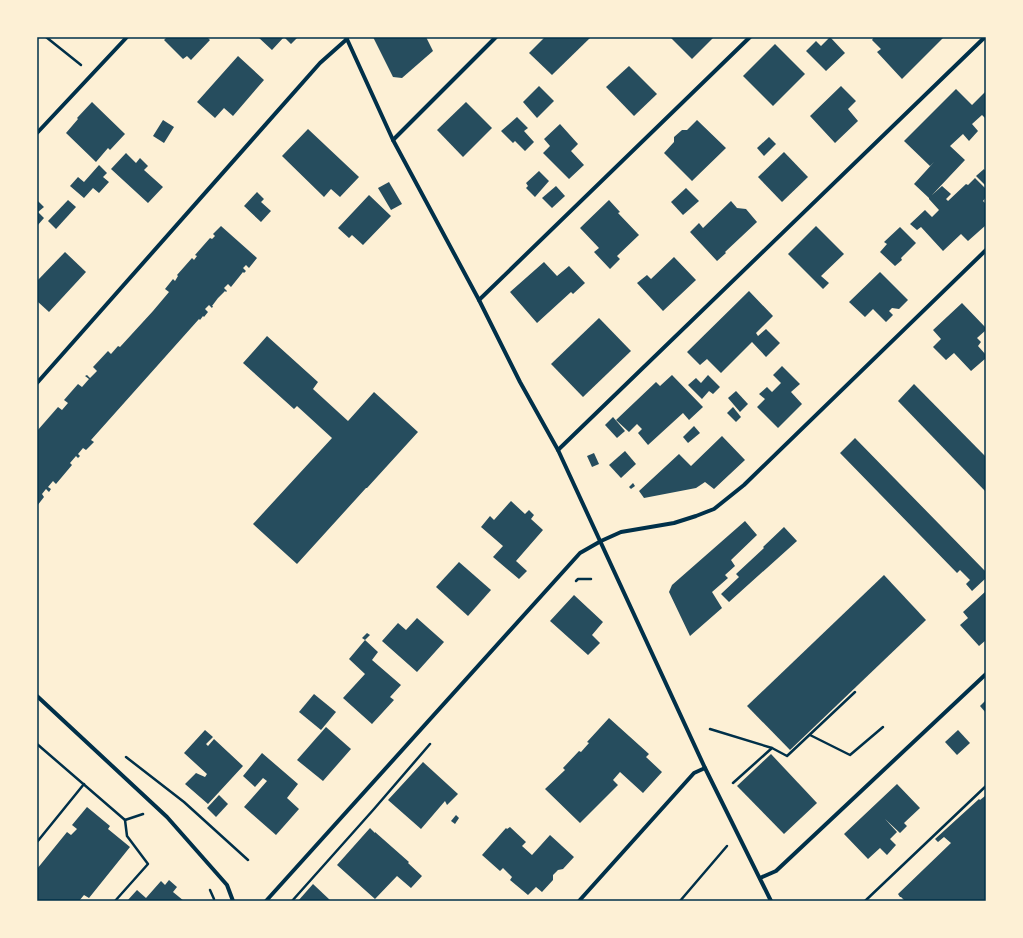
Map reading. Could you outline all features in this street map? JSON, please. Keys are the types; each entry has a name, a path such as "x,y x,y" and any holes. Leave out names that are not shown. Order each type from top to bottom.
{"street":[{"path":"37,133 127,37"},
{"path":"393,140 496,37"},
{"path":"479,300 750,37"},
{"path":"558,450 985,37"},
{"path":"37,383 320,63 346,38 393,140 479,300 520,382 558,450 705,768 771,901"},
{"path":"266,901 580,553 621,532 674,523 714,508 744,485 986,250"},
{"path":"760,878 776,871 986,674"},
{"path":"37,696 167,817 227,885 233,901"},
{"path":"579,901 694,773 705,768"}],"path":[{"path":"46,37 92,74"},
{"path":"574,583 578,579 591,579"},
{"path":"710,729 772,748 787,756 855,692"},
{"path":"810,735 850,755 883,727"},
{"path":"292,901 430,744"},
{"path":"38,745 125,820 126,836 148,864 115,901"},
{"path":"733,783 772,748"},
{"path":"122,753 184,802 248,860"},
{"path":"37,842 84,784"},
{"path":"865,901 986,786"},
{"path":"125,820 148,812"},
{"path":"680,901 728,845"}],"building":[{"path":"167,37 207,37 210,40 191,60 187,56 183,59 164,40"},
{"path":"258,37 284,37 272,50"},
{"path":"284,37 298,37 291,44"},
{"path":"373,37 426,37 433,51 402,78 393,77"},
{"path":"545,37 591,37 552,75 529,53"},
{"path":"670,37 714,37 692,59"},
{"path":"830,37 845,53 826,71 806,51 816,41 821,46"},
{"path":"874,37 944,37 902,79 877,52 881,49 872,40"},
{"path":"775,44 805,74 773,106 743,76"},
{"path":"238,56 264,80 233,116 224,108 215,118 197,102"},
{"path":"629,66 657,94 634,116 606,87"},
{"path":"539,86 554,101 537,118 523,102"},
{"path":"841,86 856,101 848,109 858,121 835,143 810,116"},
{"path":"956,89 972,105 986,91 986,119 982,115 972,124 978,131 969,141 963,134 950,146 965,160 932,195 942,186 951,194 946,199 948,201 966,184 968,185 975,178 986,189 986,197 983,201 986,204 986,225 968,241 961,234 943,251 921,227 917,230 910,224 925,210 932,217 939,210 914,184 934,162 930,166 904,141"},
{"path":"92,102 125,134 110,150 108,148 96,162 66,133 78,119 77,118"},
{"path":"466,102 492,128 463,157 437,130"},
{"path":"517,117 528,128 524,131 534,142 525,151 515,141 513,143 501,131"},
{"path":"163,120 174,127 164,143 153,136"},
{"path":"697,120 726,148 692,181 664,153 674,142 674,137 682,130 687,130"},
{"path":"560,124 578,144 571,151 584,165 569,179 543,153 550,146 544,139"},
{"path":"308,129 359,177 340,197 331,189 324,197 282,156"},
{"path":"769,137 776,144 764,156 757,148"},
{"path":"784,152 808,177 782,202 758,177"},
{"path":"126,153 136,163 140,158 148,166 144,170 163,187 148,203 111,169"},
{"path":"99,165 107,173 103,177 109,182 99,193 93,188 84,198 70,186 78,177 84,182"},
{"path":"984,169 986,172 986,186 976,176"},
{"path":"539,171 549,181 535,197 526,188 528,186 526,183"},
{"path":"389,182 402,204 391,210 378,188"},
{"path":"556,186 565,196 552,208 542,198"},
{"path":"686,188 699,201 683,215 671,202"},
{"path":"257,192 264,199 261,202 271,211 261,222 244,206"},
{"path":"369,195 391,216 363,245 352,235 349,238 338,228"},
{"path":"37,200 44,207 38,212 44,218 37,226"},
{"path":"68,200 76,207 56,229 48,221"},
{"path":"609,200 620,212 618,213 639,235 617,256 620,259 610,269 594,252 599,248 580,228"},
{"path":"731,201 737,208 746,209 757,222 717,261 690,232 699,223 703,228"},
{"path":"221,226 257,258 249,268 246,265 243,268 246,271 244,273 243,272 231,287 228,284 224,288 227,291 225,291 218,298 212,308 209,305 205,309 208,312 204,317 203,316 200,320 199,319 91,440 94,442 86,450 83,448 78,454 80,456 78,458 76,456 70,463 72,465 56,484 53,481 48,487 51,489 49,492 46,489 42,494 44,497 37,506 37,431 58,407 62,410 68,403 64,400 78,384 82,387 89,379 85,376 87,375 90,378 97,371 93,367 108,351 111,354 118,346 120,347 153,311 169,292 165,289 173,279 175,281 178,276 177,275 192,258 194,260 197,256 195,255 210,238 212,239 215,236 213,234"},
{"path":"816,226 844,254 821,276 829,283 823,289 788,254"},
{"path":"900,227 916,243 895,266 880,252 887,244 884,242"},
{"path":"65,252 86,272 49,312 37,301 37,281"},
{"path":"674,257 696,280 663,311 637,283 647,275 651,279"},
{"path":"544,262 557,276 569,266 585,283 573,294 571,292 537,323 510,292"},
{"path":"880,272 908,300 899,309 892,308 889,311 893,315 886,322 873,309 865,317 849,302"},
{"path":"749,291 773,316 756,333 758,336 766,329 780,343 766,357 752,342 721,373 707,359 700,365 687,352"},
{"path":"962,303 986,328 986,330 977,338 981,342 978,346 986,355 986,358 971,371 954,353 946,360 933,347 941,339 933,330"},
{"path":"599,318 631,351 583,397 551,364"},
{"path":"267,336 318,382 313,389 348,421 374,392 418,432 297,564 253,524 332,438 297,406 294,409 243,363"},
{"path":"782,366 800,384 791,392 802,404 778,428 757,407 765,399 759,394 767,387 772,392 781,383 773,375"},
{"path":"672,375 703,407 689,420 683,413 648,445 638,433 642,429 637,424 629,432 616,420 656,382 660,386"},
{"path":"708,375 720,387 713,394 709,391 702,399 688,385 696,378 701,383"},
{"path":"914,384 986,457 986,492 898,401"},
{"path":"736,391 748,404 740,412 728,398"},
{"path":"733,407 741,417 736,422 727,413"},
{"path":"613,417 625,431 617,438 605,425"},
{"path":"694,426 700,433 688,443 683,437"},
{"path":"722,436 745,460 714,489 705,482 696,488 644,498 639,491 679,454 691,466"},
{"path":"855,438 986,572 986,578 972,591 966,584 970,580 960,570 957,573 840,453"},
{"path":"625,451 636,464 621,478 609,465"},
{"path":"594,453 599,464 592,467 587,456"},
{"path":"633,483 635,486 631,489 629,487"},
{"path":"511,501 525,514 529,510 534,515 531,519 543,530 516,561 527,571 519,579 493,557 503,546 481,527 490,516 494,520"},
{"path":"745,521 757,535 731,560 735,566 725,575 728,578 712,592 722,608 690,636 669,592 672,585"},
{"path":"784,527 797,541 729,602 721,594 739,577 736,574"},
{"path":"459,562 491,590 468,616 436,587"},
{"path":"884,575 926,620 790,750 747,706"},
{"path":"986,591 986,640 979,646 960,625 968,618 963,612"},
{"path":"574,595 603,622 592,635 600,643 588,655 550,621"},
{"path":"417,618 444,642 417,672 382,641 398,623 406,630"},
{"path":"367,633 370,635 365,640 362,638"},
{"path":"365,640 378,652 372,660 401,685 390,697 394,700 372,724 343,698 365,674 349,659"},
{"path":"314,694 336,712 321,730 299,712"},
{"path":"986,700 986,713 980,706"},
{"path":"609,718 649,754 646,757 662,772 643,793 620,772 613,780 618,785 580,823 545,789 565,770 563,768 579,751 581,752 589,743 587,742"},
{"path":"326,727 351,749 323,781 297,760"},
{"path":"205,730 213,737 206,744 208,746 214,739 243,766 208,804 185,784 196,773 205,777 207,774 184,753"},
{"path":"958,730 970,743 957,755 945,742"},
{"path":"262,753 298,784 287,798 299,809 276,835 244,807 267,781 263,778 255,787 243,776"},
{"path":"771,754 817,803 784,834 737,786"},
{"path":"423,762 458,794 447,805 445,801 421,829 388,800"},
{"path":"897,784 920,808 904,823 907,826 900,833 885,819 897,832 890,839 896,845 887,855 880,848 868,859 844,834"},
{"path":"219,795 228,804 216,817 207,808"},
{"path":"985,796 986,901 905,901 900,897 898,894 951,843 944,837 938,842 935,839 979,799 980,800"},
{"path":"87,807 110,826 108,829 130,847 89,898 84,895 79,901 37,901 37,869 67,832 71,835 77,829 72,825"},
{"path":"456,815 459,818 455,824 451,821"},
{"path":"510,827 526,842 522,846 532,855 550,835 574,857 563,869 558,870 553,875 553,880 542,892 536,887 528,895 510,880 512,877 503,868 500,871 482,855 506,828 507,829"},
{"path":"370,828 409,862 408,863 422,876 411,888 397,876 375,899 337,865"},
{"path":"169,880 177,887 173,892 184,901 127,901 137,890 146,898 161,881 165,885"},
{"path":"313,884 331,901 298,901"}]}
